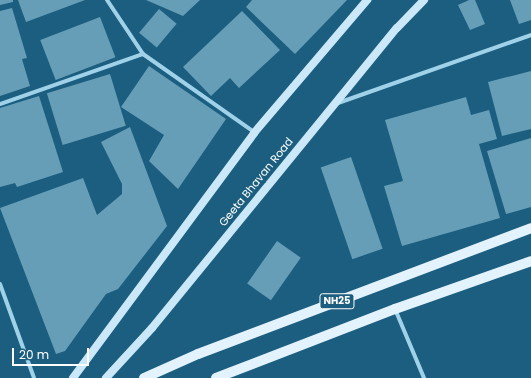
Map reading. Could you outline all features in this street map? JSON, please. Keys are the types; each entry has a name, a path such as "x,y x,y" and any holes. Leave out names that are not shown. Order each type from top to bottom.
{"main road":[{"name":"Geeta Bhavan Road","path":"106,378 152,328 332,105 397,28 424,0"},
{"path":"73,378 254,133 364,1"},
{"name":"NH25","path":"144,378 198,354 531,228"},
{"name":"NH25","path":"216,378 395,309 531,261"}],"street":[{"path":"108,0 143,54 254,133"},
{"path":"332,105 531,34"},
{"path":"0,104 143,54"},
{"path":"0,284 34,378"},
{"path":"395,309 424,378"}],"building":[{"path":"0,0 13,0 13,2 0,5"},
{"path":"18,0 85,0 26,22"},
{"path":"146,0 200,0 183,16"},
{"path":"252,0 347,0 295,54 246,7"},
{"path":"469,0 475,0 485,24 470,30 458,5"},
{"path":"510,0 531,0 531,20 519,24"},
{"path":"12,8 27,58 22,59 30,86 0,96 0,11"},
{"path":"159,9 177,24 157,48 139,33"},
{"path":"242,11 280,50 239,88 230,78 211,96 183,67"},
{"path":"100,17 115,57 56,80 40,40"},
{"path":"149,66 226,119 178,189 149,161 164,135 121,107"},
{"path":"531,71 531,129 502,136 488,82"},
{"path":"110,74 126,126 63,145 47,93"},
{"path":"39,96 63,172 17,187 15,183 0,187 0,108"},
{"path":"466,97 471,115 489,110 497,139 479,144 500,218 402,246 384,186 403,181 385,120"},
{"path":"130,127 167,226 118,289 106,294 65,351 56,354 0,208 83,178 97,215 122,194 122,184 101,142"},
{"path":"531,138 531,207 506,214 487,151"},
{"path":"351,157 383,249 352,259 321,167"},
{"path":"277,241 301,258 271,300 247,284"}]}
